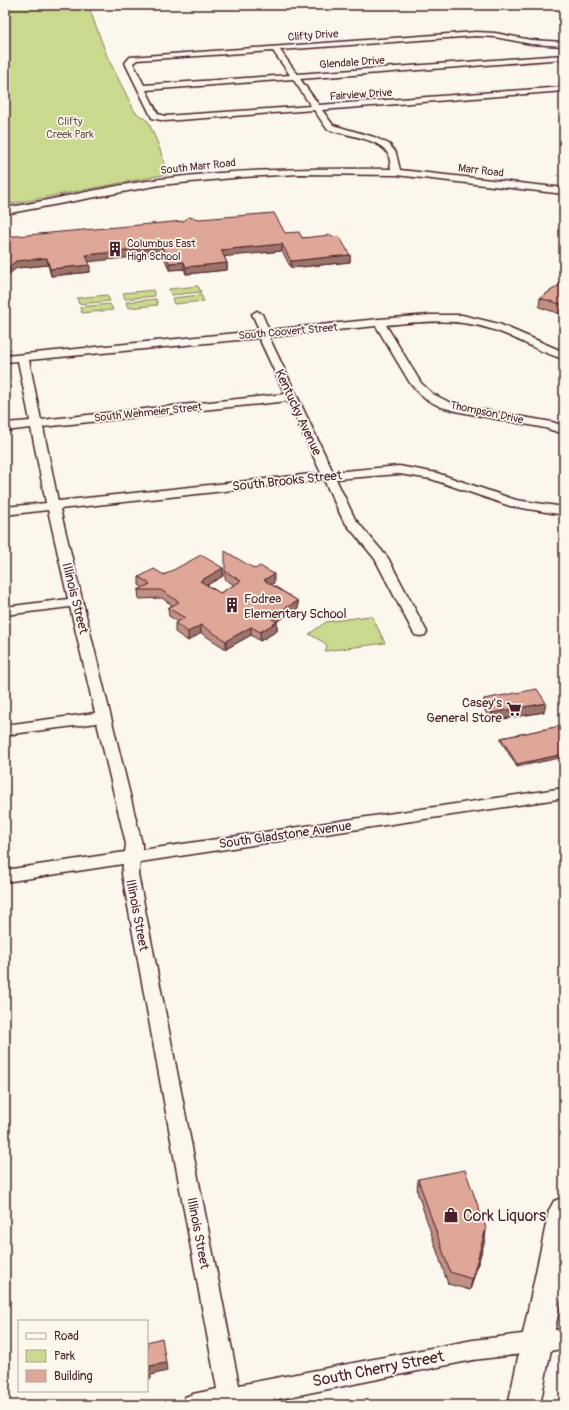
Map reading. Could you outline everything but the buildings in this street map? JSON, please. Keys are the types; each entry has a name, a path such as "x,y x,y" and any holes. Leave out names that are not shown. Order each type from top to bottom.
{"highway":[{"path":"524,1405 550,1340 564,1210"}],"street":[{"name":"Clifty Drive","path":"160,118 155,116 129,63 133,59 476,34 495,35 531,42 564,44"},
{"path":"276,48 328,124 335,130 368,138 387,147 392,152 396,172"},
{"name":"Glendale Drive","path":"142,88 564,57"},
{"name":"Fairview Drive","path":"160,118 173,119 564,89"},
{"name":"South Marr Road","path":"5,211 167,181 243,174 292,172 396,172"},
{"name":"Marr Road","path":"396,172 564,191"},
{"name":"Kentucky Avenue","path":"256,314 264,329 262,334 349,520 384,562 420,632"},
{"name":"South Coovert Street","path":"5,359 430,318 471,320 496,327 564,356"},
{"name":"Thompson Drive","path":"379,322 417,386 426,394 442,402 462,409 544,424 564,430"},
{"name":"Illinois Street","path":"23,357 53,506 134,844 130,874 231,1401"},
{"name":"South Wehmeier Street","path":"5,427 292,397"},
{"name":"South Brooks Street","path":"5,511 372,471 399,470 433,476 514,503 564,511"},
{"path":"5,611 77,602"},
{"path":"5,730 104,717"},
{"name":"South Gladstone Avenue","path":"5,876 564,793"},
{"name":"South Cherry Street","path":"193,1405 231,1401 473,1350 550,1340"}],"green space":[{"name":"Clifty Creek Park","path":"5,5 88,5 107,56 135,112 148,121 158,144 168,174 5,205"},
{"path":"198,286 201,292 171,295 169,289"},
{"path":"153,290 155,296 125,299 123,293"},
{"path":"107,295 110,301 79,304 77,298"},
{"path":"201,295 204,301 174,304 172,298"},
{"path":"156,299 158,305 128,308 126,302"},
{"path":"110,304 113,310 82,313 80,307"},
{"path":"369,616 373,618 385,643 325,651 327,647 325,643 309,634 326,622"}],"place":[{"name":"Columbus East High School","path":"115,249"},
{"name":"Fodrea Elementary School","path":"232,605"},
{"name":"Casey's General Store","path":"514,709"},
{"name":"Cork Liquors","path":"451,1215"}]}
